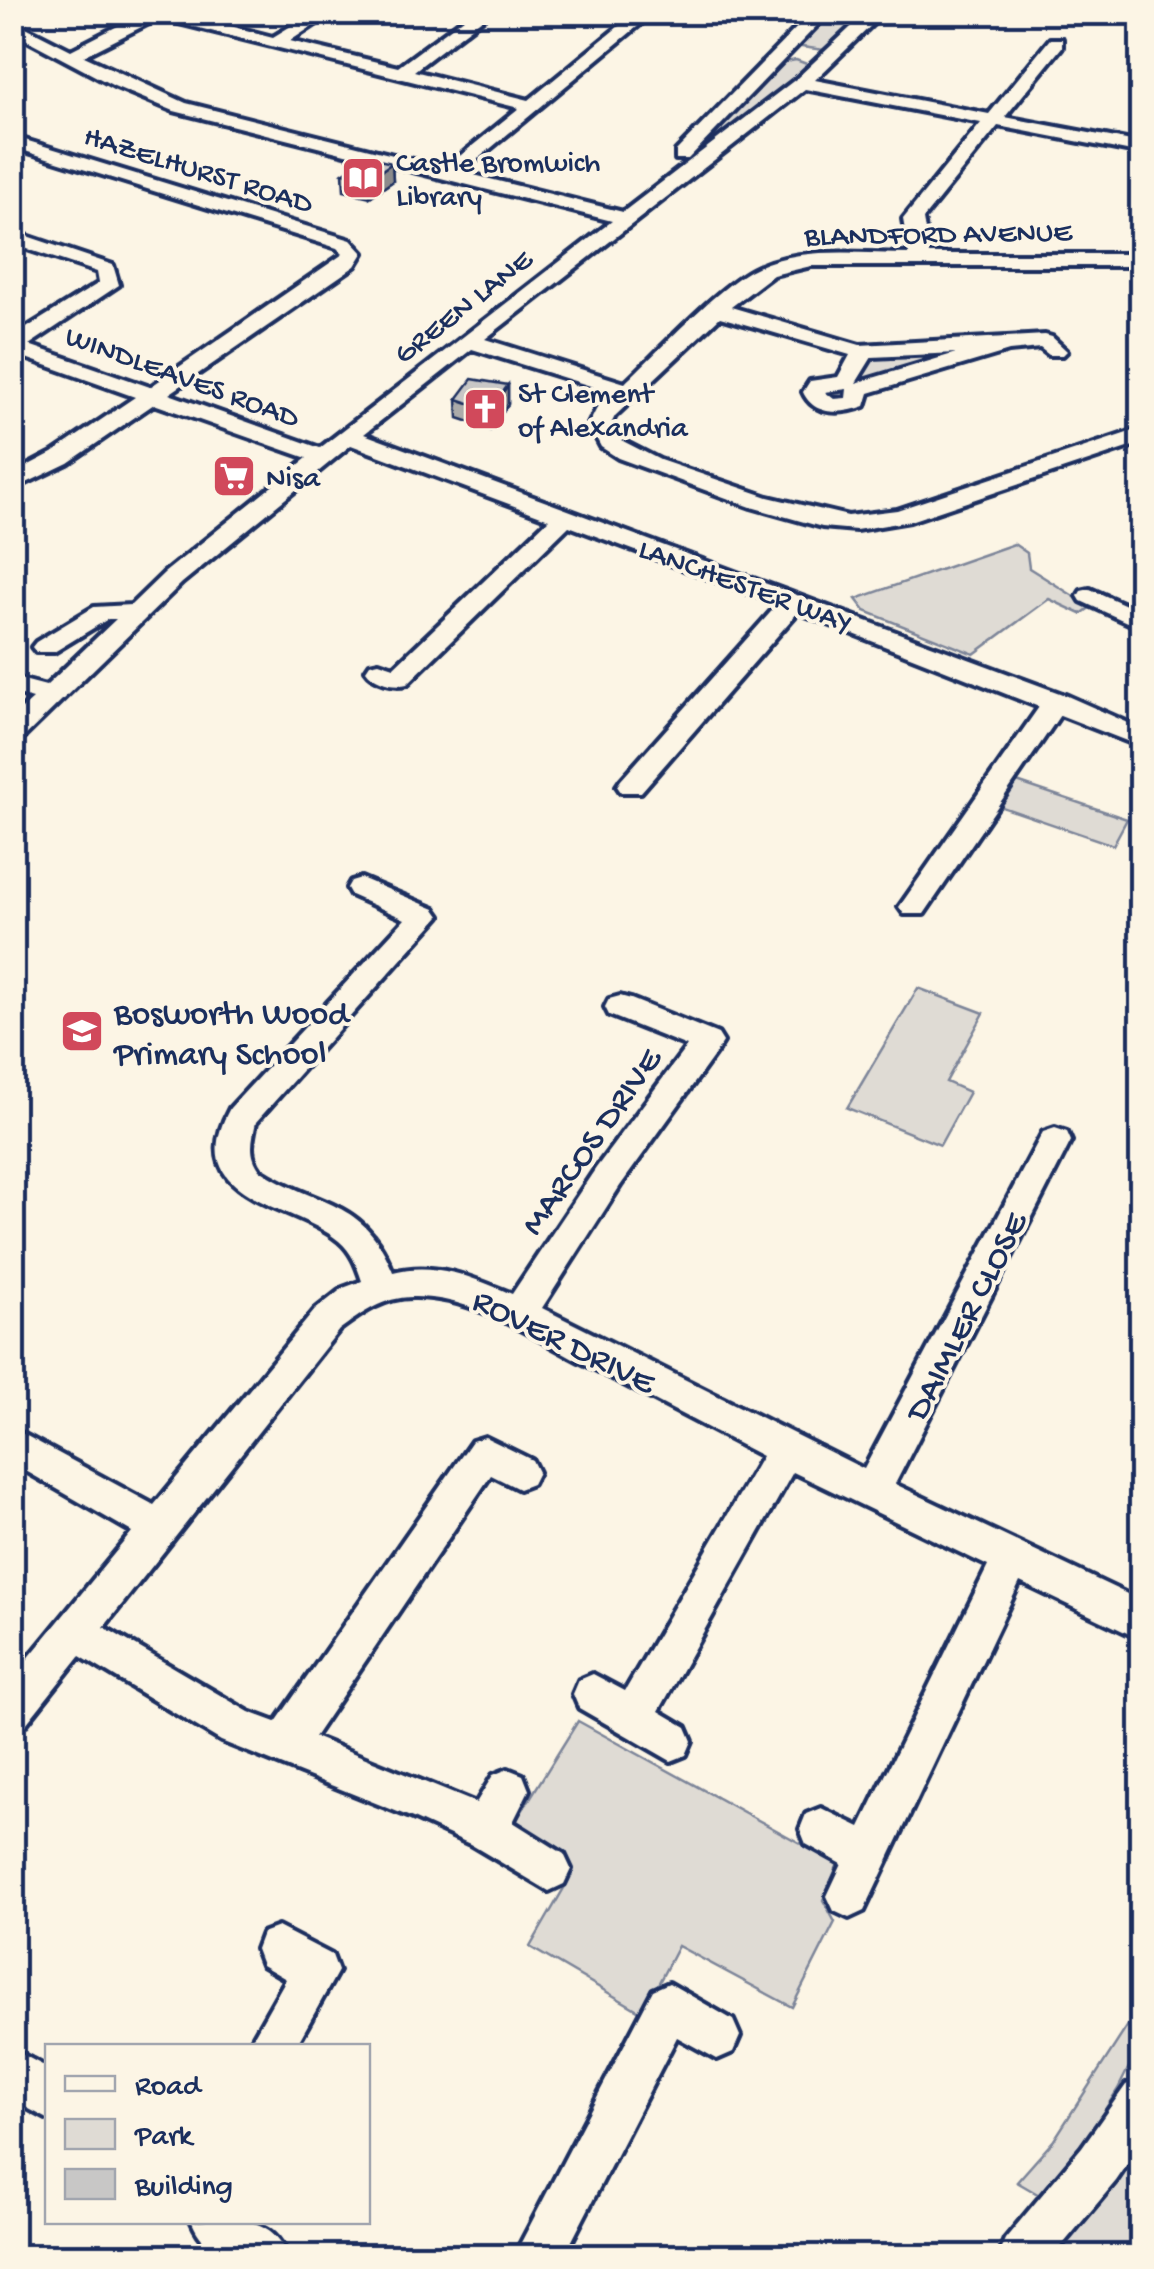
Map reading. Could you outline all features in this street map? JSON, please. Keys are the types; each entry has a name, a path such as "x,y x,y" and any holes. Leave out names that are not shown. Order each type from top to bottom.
{"street":[{"path":"276,42 326,12"},
{"path":"401,73 483,12"},
{"path":"449,174 646,12"},
{"path":"632,202 822,12"},
{"name":"GREEN LANE","path":"12,734 134,612 632,202 802,83 877,12"},
{"path":"72,56 158,13 532,106"},
{"path":"12,24 180,107 449,174 632,202"},
{"path":"920,260 913,219 1056,43"},
{"path":"781,51 827,61"},
{"path":"802,83 1142,149"},
{"name":"HAZELHURST ROAD","path":"12,141 344,244 354,253 348,262 151,397"},
{"path":"606,200 622,194 632,202"},
{"name":"WINDLEAVES ROAD","path":"12,237 106,269 110,276 108,284 13,346"},
{"name":"BLANDFORD AVENUE","path":"1142,260 811,260 786,264 758,274 715,309 605,413 600,424 613,446 630,456 841,523 870,523 902,516 1142,435"},
{"path":"715,309 859,351 1044,340 1056,351"},
{"path":"469,340 628,391"},
{"path":"859,351 862,358 851,386 1007,345"},
{"name":"WINDLEAVES ROAD","path":"13,346 322,456"},
{"path":"12,483 60,458 151,397"},
{"name":"LANCHESTER WAY","path":"348,436 1139,733"},
{"path":"379,670 398,678 564,518"},
{"path":"631,786 793,603"},
{"path":"1098,609 1142,622"},
{"name":"GREEN LANE","path":"45,647 103,612 134,612"},
{"path":"12,684 51,696"},
{"path":"914,908 1056,701"},
{"path":"361,888 425,916 241,1117 231,1143 234,1162 248,1180 347,1228 367,1249 382,1289"},
{"name":"MARCOS DRIVE","path":"519,1313 608,1177 707,1042 620,1006"},
{"name":"DAIMLER CLOSE","path":"873,1489 1055,1141"},
{"name":"ROVER DRIVE","path":"12,1710 327,1320 355,1298 410,1282 453,1285 519,1313 786,1450 1142,1621"},
{"path":"12,1444 157,1526"},
{"path":"633,1716 786,1450"},
{"path":"284,1746 485,1453 519,1472"},
{"path":"848,1896 1012,1558"},
{"path":"76,1632 236,1727 424,1801 484,1829 550,1869"},
{"path":"592,1694 671,1741"},
{"path":"484,1829 508,1790"},
{"path":"822,1829 869,1856"},
{"path":"272,2044 316,1972 278,1949"},
{"path":"538,2256 669,2006 717,2036"},
{"path":"12,2072 45,2094"},
{"path":"1022,2256 1099,2164 1142,2101"},
{"path":"219,2224 264,2256"}],"green space":[{"path":"830,13 869,13 831,51 802,47 799,43"},
{"path":"796,60 812,66 724,139 708,135 780,63"},
{"path":"987,348 857,383 871,355"},
{"path":"1014,544 1027,553 1029,568 1091,607 1081,614 1049,599 974,654 865,611 856,599"},
{"path":"1014,781 1127,819 1113,845 999,806"},
{"path":"918,988 984,1013 946,1082 969,1092 940,1145 847,1108"},
{"path":"578,1721 838,1864 823,1900 835,1922 792,2007 678,1946 643,2013 530,1947 568,1881 570,1865 514,1824"},
{"path":"1141,2005 1141,2043 1118,2089 1069,2167 1041,2196 1017,2182 1054,2140"},
{"path":"1141,2141 1141,2256 1053,2256 1083,2224"}],"building":[{"path":"366,157 392,163 369,179 343,173"},
{"path":"472,379 508,385 490,410 457,399"}],"place":[{"name":"Castle Bromwich Library","path":"363,178"},
{"name":"St Clement of Alexandria","path":"485,409"},
{"name":"Nisa","path":"234,476"},
{"name":"Bosworth Wood Primary School","path":"82,1031"}]}
